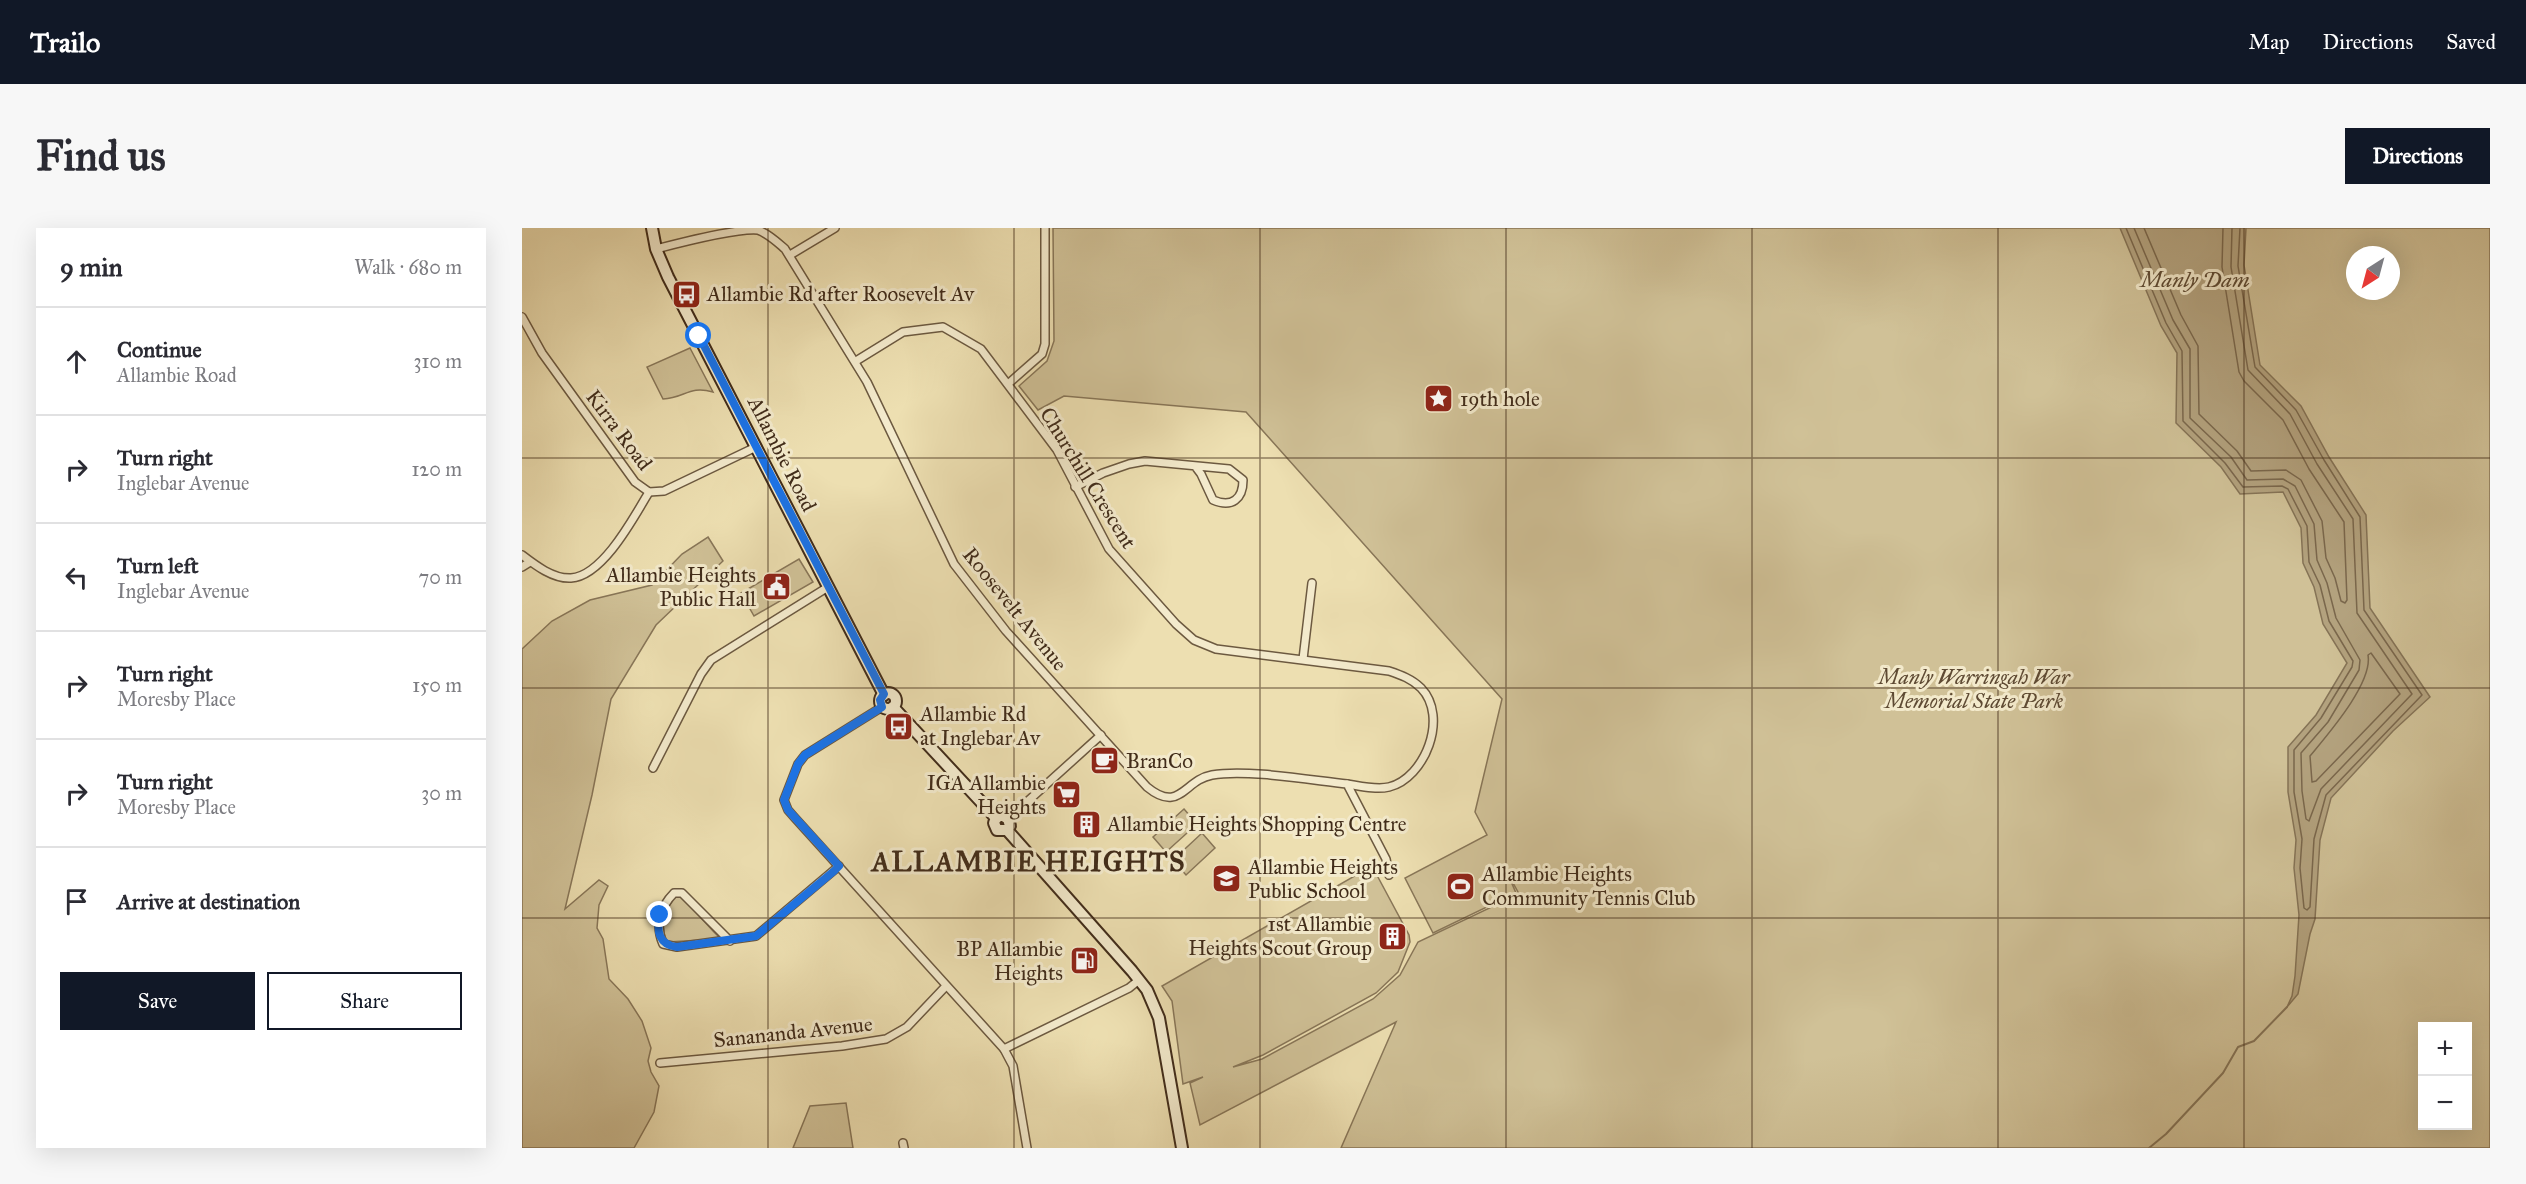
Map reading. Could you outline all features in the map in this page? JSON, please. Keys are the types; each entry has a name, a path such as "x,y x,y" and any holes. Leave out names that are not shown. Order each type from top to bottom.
{"main road":[{"name":"Allambie Road","path":"652,228 656,249 884,694 880,700 888,707"},
{"path":"888,707 996,818 995,828 999,831 1008,824 1139,980 1152,1000 1159,1018 1182,1148"}],"street":[{"path":"790,255 835,228"},
{"path":"1008,384 1042,354 1045,344 1045,228"},
{"name":"Roosevelt Avenue","path":"656,249 735,230 751,229 770,236 790,255 856,362 954,564 1006,631 1147,787 1159,797 1172,798 1190,789 1199,780 1225,774 1276,776 1347,784"},
{"name":"Kirra Road","path":"522,317 542,354 635,482 649,492 664,491 756,447"},
{"name":"Churchill Crescent","path":"856,362 903,332 943,327 981,349 1057,450 1109,549 1176,624 1194,640 1216,649 1389,671 1407,677 1423,690 1433,719 1428,753 1407,778 1385,788 1347,784"},
{"path":"1076,487 1103,473 1145,461 1229,469 1243,480 1243,492 1238,500 1221,504 1213,500 1195,466"},
{"path":"522,555 553,575 570,578 587,574 616,543 649,492"},
{"path":"522,567 530,562"},
{"path":"1302,659 1312,583"},
{"path":"653,768 701,674 711,660 828,587"},
{"path":"888,707 805,755 798,764 784,800 788,810 1004,1049 1013,1066 1027,1148"},
{"path":"1008,824 1101,735"},
{"path":"1347,784 1386,859 1389,875"},
{"path":"730,941 682,893 674,893 668,899 658,924 663,944 677,947 730,941 747,939 764,932 839,866"},
{"path":"1004,1049 1129,988 1139,980"},
{"name":"Sanananda Avenue","path":"660,1063 842,1046 886,1039 907,1027 946,986"}],"green space":[{"name":"Manly Warringah War Memorial State Park","path":"1053,228 2490,228 2490,1148 1341,1148 1396,1022 1200,1125 1190,1083 1203,1077 1183,1084 1172,1001 1162,986 1372,866 1409,935 1410,942 1398,972 1376,993 1263,1055 1233,1067 1262,1059 1373,999 1400,975 1418,942 1519,894 1505,868 1516,893 1433,933 1405,878 1487,835 1475,812 1502,699 1246,412 1064,396 1038,410 1019,386 1047,361 1054,341"},
{"path":"690,348 713,392 698,390 663,399 647,367"},
{"path":"708,537 723,561 656,625 611,699 592,795 565,909 599,880 608,886 599,905 597,928 603,939 609,979 628,999 642,1021 651,1048 648,1061 659,1086 654,1112 634,1148 522,1148 522,649 552,621 590,600 652,585 682,554"},
{"name":"Allambie Heights Public Hall","path":"799,559 813,582 754,616 741,593"},
{"path":"1184,809 1197,824 1166,852 1153,837"},
{"path":"1202,833 1215,848 1186,875 1173,860"},
{"path":"675,896 682,897 718,936 717,939 668,942 663,924 666,912"},
{"path":"846,1103 853,1148 793,1148 810,1106"}],"water":[{"name":"Manly Dam","path":"2120,228 2246,228 2244,265 2260,365 2301,406 2329,457 2366,515 2370,608 2430,697 2393,731 2331,798 2320,840 2315,919 2298,994 2287,1007 2292,996 2295,976 2299,915 2294,868 2296,840 2288,792 2288,747 2316,715 2347,663 2323,624 2314,587 2303,563 2301,528 2283,492 2240,494 2221,467 2176,423 2177,353 2161,326"}],"waterway":[{"path":"2149,1148 2166,1134 2223,1073 2238,1047 2254,1041 2287,1007"}],"place":[{"name":"Allambie Rd after Roosevelt Av","path":"686,294"},
{"name":"19th hole","path":"1439,399"},
{"name":"Allambie Heights Public Hall","path":"777,587"},
{"name":"Allambie Rd at Inglebar Av","path":"899,726"},
{"name":"BranCo","path":"1105,761"},
{"name":"IGA Allambie Heights","path":"1067,795"},
{"name":"Allambie Heights Shopping Centre","path":"1086,824"},
{"name":"Allambie Heights Public School","path":"1227,879"},
{"name":"Allambie Heights Community Tennis Club","path":"1461,886"},
{"name":"1st Allambie Heights Scout Group","path":"1393,936"},
{"name":"BP Allambie Heights","path":"1084,961"}],"district":[{"name":"ALLAMBIE HEIGHTS","path":"1029,862"}],"route":[{"path":"660,915 658,924 660,937 663,944 669,946 747,939 764,932 829,876 839,866 788,810 784,800 798,764 805,755 882,707 880,700 884,694 699,336"}]}
